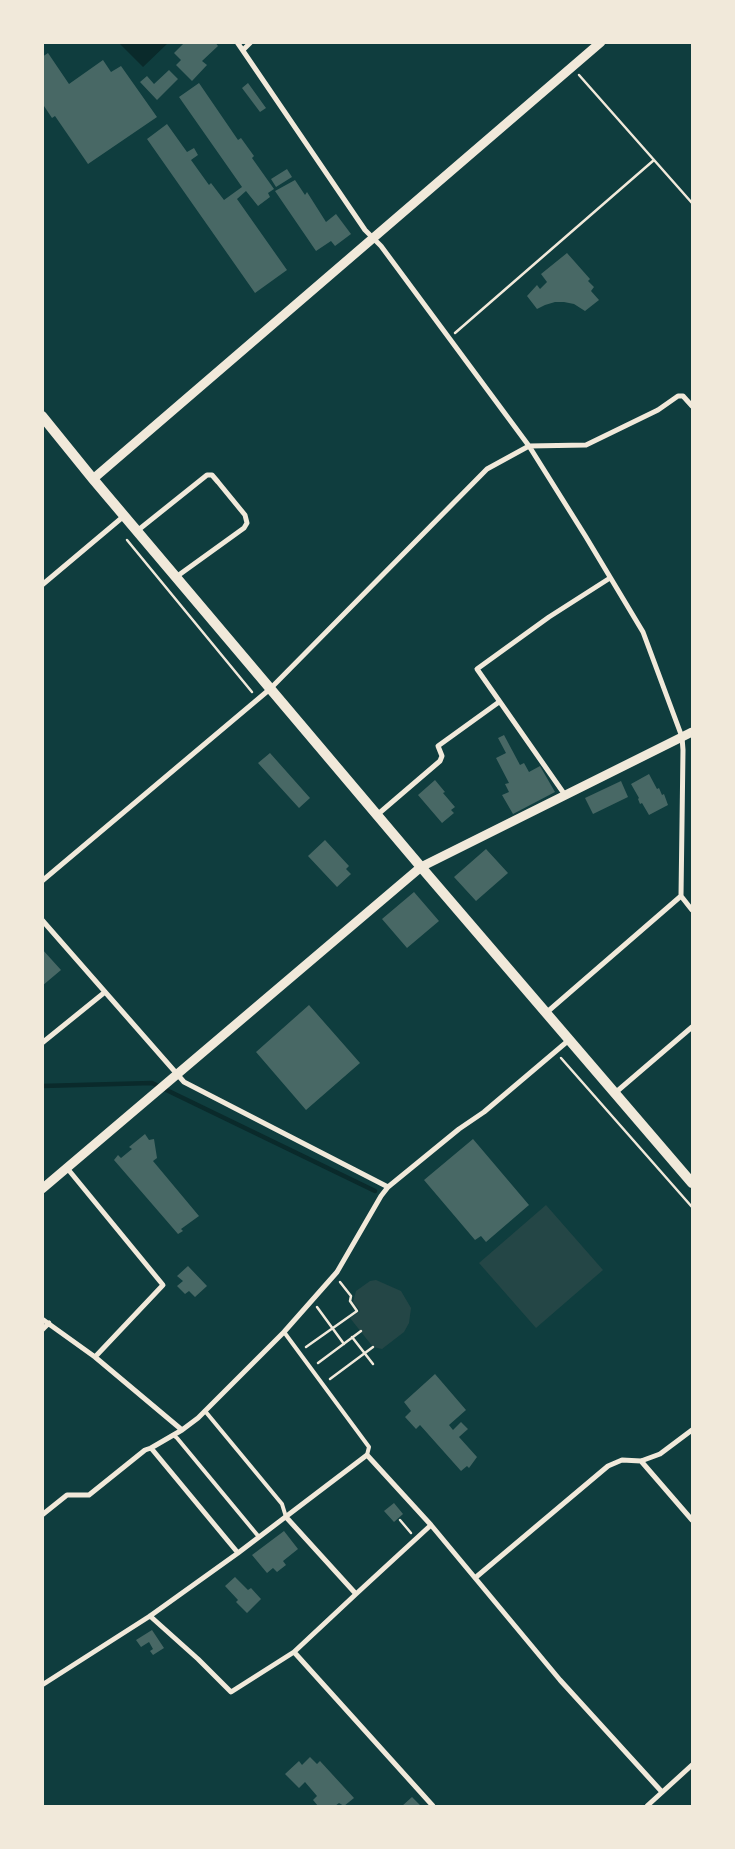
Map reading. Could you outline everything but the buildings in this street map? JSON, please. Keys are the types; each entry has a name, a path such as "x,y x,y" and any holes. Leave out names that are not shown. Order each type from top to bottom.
{"main road":[{"path":"42,416 124,516 421,867 692,1181"}],"street":[{"path":"237,42 248,61 365,230 374,239 529,446 643,632 682,737 681,896 692,910"},
{"path":"243,50 251,42"},
{"path":"93,479 602,42"},
{"path":"42,881 270,689 487,469 529,446 586,445 658,410 678,396 684,396 692,406"},
{"path":"137,531 207,475 212,475 218,482 245,515 247,523 244,528 176,577"},
{"path":"42,585 124,516"},
{"path":"564,795 477,669 548,617 610,578"},
{"path":"377,815 440,761 442,756 438,746 499,702"},
{"path":"42,1189 421,867 692,732"},
{"path":"546,1013 681,896"},
{"path":"42,920 184,1082 388,1187"},
{"path":"42,1043 105,992"},
{"path":"615,1093 692,1027"},
{"path":"42,1515 67,1495 89,1495 145,1450 182,1430 205,1411 284,1332 337,1272 388,1187 459,1129 484,1112 570,1040"},
{"path":"67,1168 163,1285 95,1357"},
{"path":"42,1319 95,1357 182,1430"},
{"path":"42,1330 50,1323"},
{"path":"475,1578 608,1466 622,1460 642,1461 660,1454 692,1430"},
{"path":"151,1448 238,1553"},
{"path":"42,1684 150,1616 238,1553 367,1455 431,1525 560,1680 662,1792"},
{"path":"642,1461 692,1520"},
{"path":"286,1517 356,1594"},
{"path":"150,1616 231,1692 294,1652 431,1525"},
{"path":"294,1652 433,1806"},
{"path":"647,1806 692,1765"}],"lane":[{"path":"284,1332 369,1447 367,1455"},
{"path":"205,1411 282,1504 286,1517"},
{"path":"173,1435 259,1537"}],"path":[{"path":"572,67 692,203"},
{"path":"449,338 654,160"},
{"path":"114,524 258,699"},
{"path":"556,1052 692,1207"},
{"path":"299,1352 357,1311 350,1301 351,1296 337,1279"},
{"path":"314,1304 344,1344"},
{"path":"311,1368 361,1331"},
{"path":"352,1337 373,1364"},
{"path":"323,1384 373,1347"},
{"path":"400,1520 413,1536"}],"shaded area":[{"path":"121,42 168,43 143,67"},
{"path":"546,1205 603,1270 536,1328 479,1263"},
{"path":"376,1280 401,1291 411,1308 409,1323 404,1332 382,1349 373,1347 350,1318 360,1311 353,1302 356,1291 370,1281"}],"waterway":[{"path":"42,1086 152,1083 375,1191"}]}
